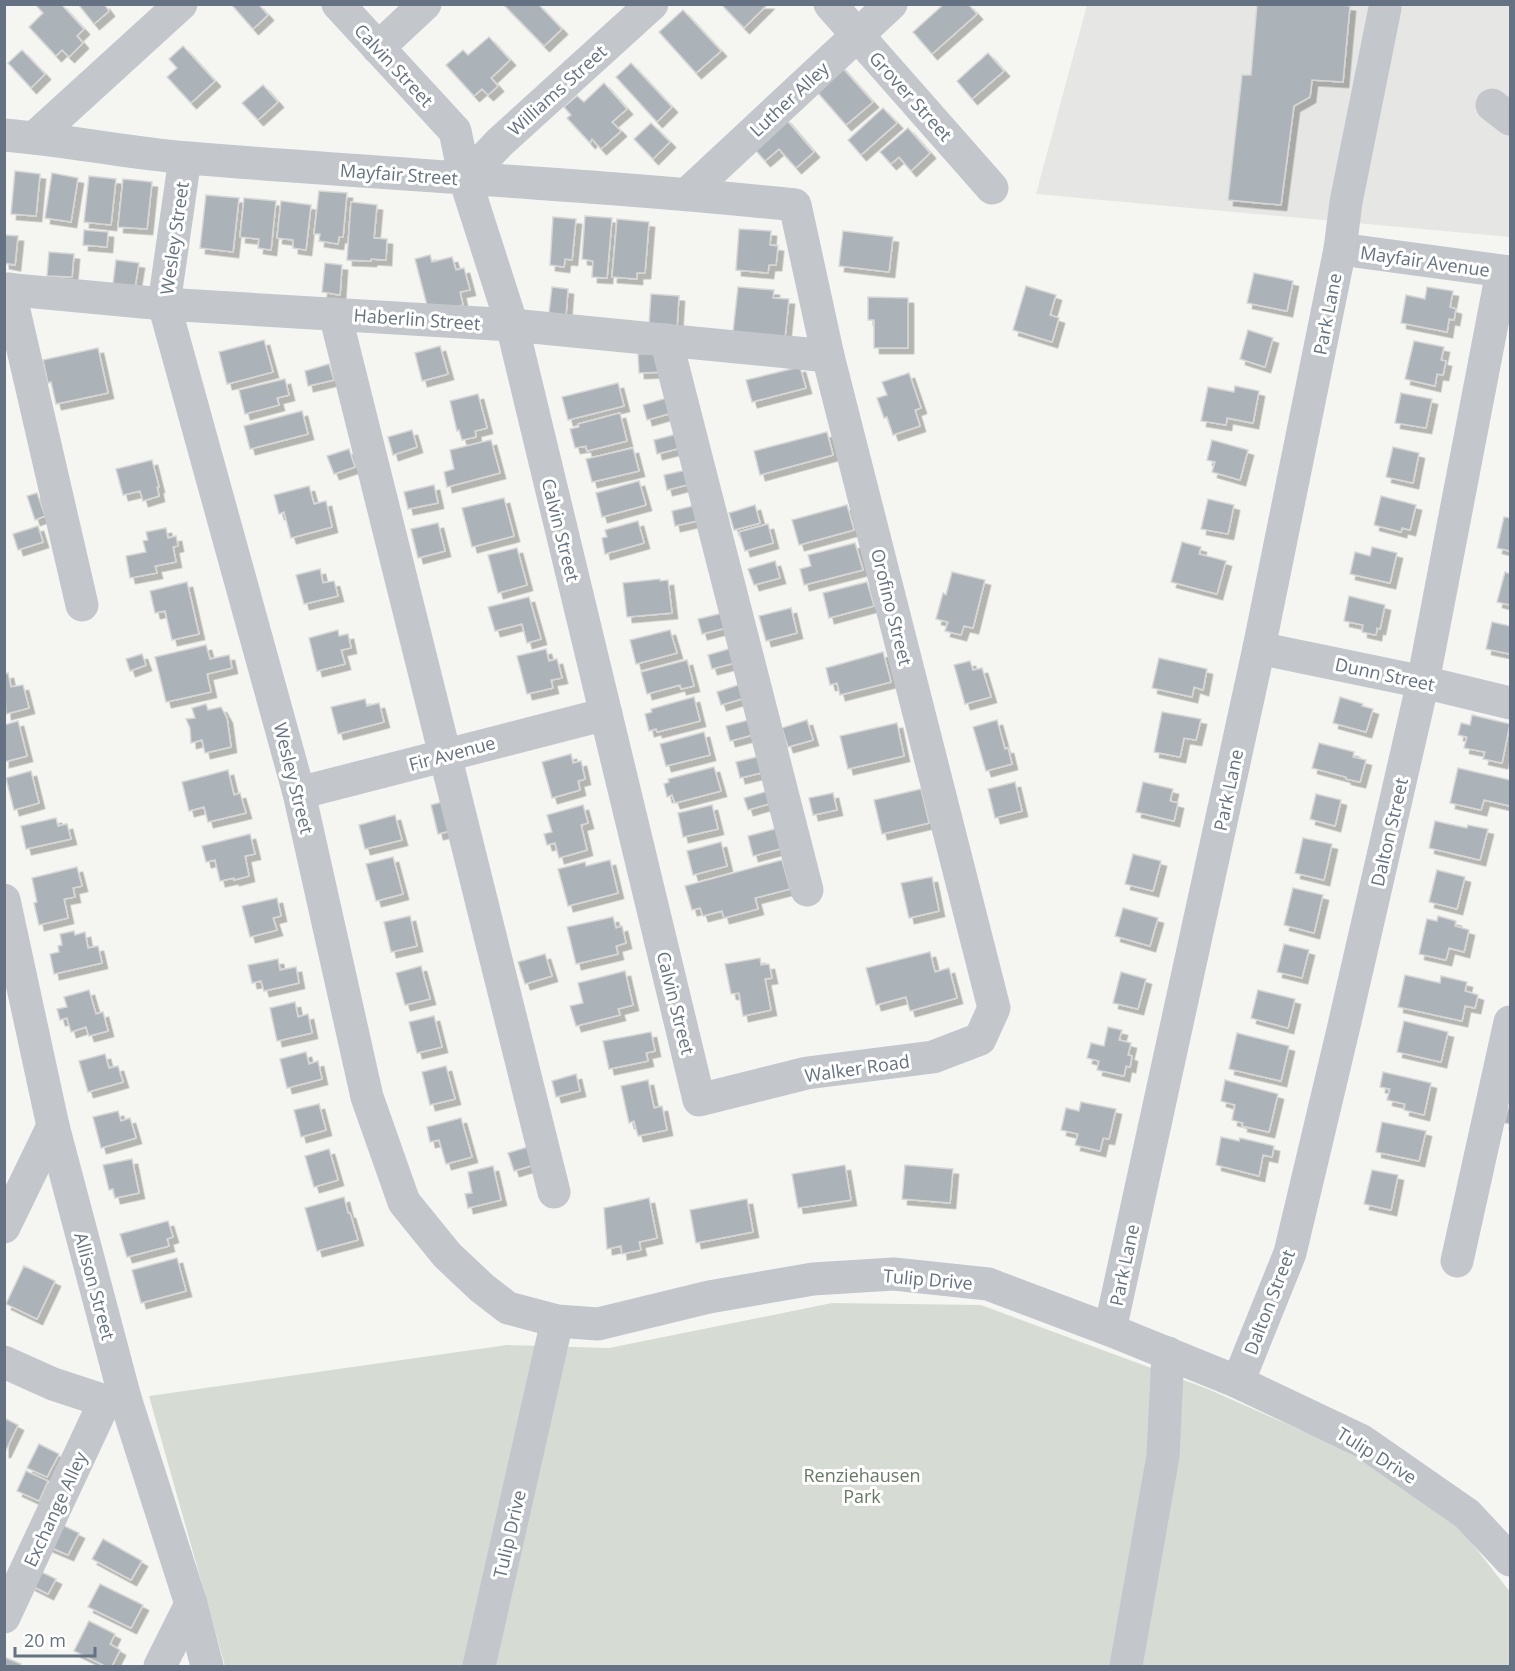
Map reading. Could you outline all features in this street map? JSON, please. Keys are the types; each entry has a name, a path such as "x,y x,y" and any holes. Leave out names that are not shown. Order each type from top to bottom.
{"street":[{"path":"19,137 181,4"},
{"name":"Calvin Street","path":"338,4 456,131 465,179 512,325 699,1100"},
{"path":"378,48 425,4"},
{"name":"Williams Street","path":"465,179 499,143 652,4"},
{"name":"Grover Street","path":"830,4 992,188"},
{"name":"Luther Alley","path":"687,194 891,4"},
{"name":"Park Lane","path":"1110,1330 1259,648 1340,249 1346,202 1384,4"},
{"name":"Mayfair Street","path":"19,137 185,158 687,194 795,205"},
{"name":"Wesley Street","path":"185,158 164,304 299,793 367,1097 404,1202 447,1255 482,1288 508,1308 557,1321"},
{"name":"Orofino Street","path":"795,205 828,356 994,1008"},
{"name":"Mayfair Avenue","path":"1340,249 1506,272"},
{"name":"Dalton Street","path":"1238,1382 1290,1253 1424,682 1506,272"},
{"path":"7,289 82,606"},
{"name":"Haberlin Street","path":"7,289 164,304 512,325 828,356"},
{"path":"335,314 554,1192"},
{"path":"666,340 807,890"},
{"name":"Dunn Street","path":"1259,648 1424,682 1510,703"},
{"name":"Fir Avenue","path":"299,793 606,714"},
{"name":"Allison Street","path":"4,900 115,1400 192,1604 207,1666"},
{"name":"Walker Road","path":"699,1100 807,1073 933,1057 980,1039 994,1008"},
{"path":"1457,1261 1510,1022"},
{"path":"4,1227 53,1126"},
{"name":"Tulip Drive","path":"479,1666 557,1321 598,1324 709,1297 813,1279 894,1274 988,1284 1168,1353 1238,1382 1362,1442 1467,1514 1510,1560"},
{"path":"1126,1666 1163,1456 1168,1353"},
{"path":"4,1362 53,1384 115,1400"},
{"name":"Exchange Alley","path":"4,1617 115,1400"},
{"path":"160,1666 192,1604"}],"shaded area":[{"path":"1087,5 1510,5 1510,237 1036,194"}],"green space":[{"name":"Renziehausen Park","path":"832,1303 981,1305 1208,1389 1354,1454 1457,1524 1510,1592 1510,1666 225,1666 149,1396 507,1345 609,1348"}],"building":[{"path":"35,4 61,4 84,29 77,36 83,43 69,57 62,50 56,56 29,27 43,13"},
{"path":"78,4 104,4 109,11 94,24"},
{"path":"231,4 258,4 268,15 253,29"},
{"path":"506,4 538,4 562,29 544,46 505,6"},
{"path":"721,4 768,4 744,28"},
{"path":"944,4 968,4 977,14 932,54 913,32"},
{"path":"1257,4 1350,6 1343,82 1312,80 1310,97 1294,106 1281,205 1228,200 1242,75 1251,75"},
{"path":"683,10 721,51 696,73 659,32"},
{"path":"489,37 510,60 491,78 498,86 488,95 482,89 474,96 446,65 463,50 468,55"},
{"path":"183,46 215,81 191,103 167,77 177,68 169,59"},
{"path":"22,50 45,74 31,88 8,63"},
{"path":"988,53 1004,71 972,99 957,81"},
{"path":"631,63 672,107 657,122 616,77"},
{"path":"838,63 873,102 846,125 812,86"},
{"path":"604,83 627,109 612,122 621,131 601,149 592,139 590,143 567,118 571,115 564,107 577,96 584,102"},
{"path":"263,85 278,102 258,120 242,103"},
{"path":"883,108 897,123 861,155 848,140"},
{"path":"785,118 814,152 796,168 779,149 765,161 752,146"},
{"path":"651,123 670,142 653,159 634,139"},
{"path":"908,128 930,153 911,171 899,157 891,164 880,152"},
{"path":"15,171 40,174 36,216 11,214"},
{"path":"52,173 78,178 71,222 45,218"},
{"path":"89,176 116,179 111,225 84,222"},
{"path":"123,179 152,182 147,229 118,227"},
{"path":"319,191 347,193 343,237 339,237 338,244 319,241 320,234 314,234"},
{"path":"206,195 239,198 233,252 200,248"},
{"path":"244,198 276,201 271,250 258,248 259,239 240,237"},
{"path":"281,201 311,205 306,250 293,248 293,240 277,238"},
{"path":"351,202 377,205 374,238 387,239 386,260 347,260"},
{"path":"585,216 612,218 607,278 592,277 593,261 582,259"},
{"path":"553,217 576,219 572,260 565,259 564,267 550,265"},
{"path":"617,219 649,222 645,273 637,273 637,279 612,277"},
{"path":"739,229 771,231 770,245 778,246 776,265 769,265 768,273 736,270"},
{"path":"84,230 108,232 107,247 83,245"},
{"path":"843,231 893,237 889,272 839,266"},
{"path":"4,235 18,236 15,265 4,263"},
{"path":"49,252 74,254 72,277 47,276"},
{"path":"430,255 432,262 452,257 456,270 464,268 470,290 460,292 463,305 429,313 415,259"},
{"path":"116,260 139,263 135,287 113,284"},
{"path":"325,263 342,265 340,295 322,292"},
{"path":"1254,273 1293,281 1287,311 1247,303"},
{"path":"1026,286 1056,295 1050,315 1059,318 1052,342 1013,330"},
{"path":"552,287 568,289 566,315 549,313"},
{"path":"738,287 774,290 773,298 789,299 785,337 733,332"},
{"path":"1427,287 1453,291 1450,307 1456,309 1454,320 1449,319 1447,332 1401,323 1406,295 1425,299"},
{"path":"651,294 679,296 677,327 649,325"},
{"path":"868,297 908,298 908,348 874,348 874,320 868,320"},
{"path":"1248,330 1273,338 1265,367 1240,359"},
{"path":"264,340 273,372 227,384 219,352"},
{"path":"1414,341 1444,347 1441,360 1446,361 1443,375 1437,374 1435,386 1405,379"},
{"path":"440,346 448,374 422,381 415,353"},
{"path":"98,348 108,393 56,404 43,360"},
{"path":"663,353 664,372 639,373 638,354"},
{"path":"329,364 334,380 308,386 305,371"},
{"path":"800,367 806,388 752,402 746,380"},
{"path":"909,373 921,408 915,410 920,426 893,435 877,398 887,395 882,382"},
{"path":"285,379 289,395 277,398 279,405 245,414 239,390"},
{"path":"618,383 624,406 568,420 562,397"},
{"path":"1235,386 1259,391 1253,423 1227,418 1226,425 1201,421 1208,387 1234,392"},
{"path":"1401,393 1432,399 1426,428 1395,423"},
{"path":"478,394 487,428 475,431 476,437 462,440 459,430 457,431 450,401"},
{"path":"667,398 672,413 647,420 643,405"},
{"path":"302,411 308,434 250,449 244,426"},
{"path":"620,413 627,441 587,451 586,446 575,448 570,429 579,427 578,424"},
{"path":"412,430 417,447 393,455 388,437"},
{"path":"827,432 833,455 760,475 754,451"},
{"path":"677,434 681,448 657,454 654,440"},
{"path":"491,440 500,473 447,487 444,472 454,469 450,450"},
{"path":"1212,440 1248,450 1240,480 1212,472 1215,462 1207,460"},
{"path":"1393,447 1419,453 1413,483 1386,477"},
{"path":"633,448 639,471 592,482 586,459"},
{"path":"349,449 355,467 334,474 327,456"},
{"path":"152,460 159,496 143,501 140,491 123,495 116,469"},
{"path":"687,470 691,484 667,490 664,475"},
{"path":"639,481 646,505 602,517 596,493"},
{"path":"434,485 438,503 408,509 404,492"},
{"path":"309,486 314,504 326,501 332,527 291,538 284,512 279,514 274,495"},
{"path":"37,493 45,516 35,520 27,496"},
{"path":"1381,496 1416,505 1410,530 1402,528 1401,532 1374,525"},
{"path":"504,498 514,536 472,547 462,508"},
{"path":"1208,499 1234,505 1228,534 1201,529"},
{"path":"755,505 760,523 734,530 729,513"},
{"path":"847,505 854,530 799,545 792,520"},
{"path":"693,506 697,521 675,526 672,511"},
{"path":"1504,517 1510,518 1510,551 1497,548"},
{"path":"638,521 644,543 605,554 602,538 607,537 605,530"},
{"path":"438,523 445,551 418,558 411,529"},
{"path":"768,524 773,543 745,551 739,532"},
{"path":"38,526 43,542 18,550 13,534"},
{"path":"166,528 168,538 176,536 178,546 173,547 176,562 155,566 157,573 130,578 126,556 146,552 143,541 148,540 146,532"},
{"path":"1182,542 1201,547 1199,554 1226,561 1217,594 1171,582"},
{"path":"855,543 863,570 804,585 800,569 811,566 808,555"},
{"path":"1372,547 1397,553 1390,583 1350,574 1355,552 1370,556"},
{"path":"517,548 527,585 498,593 488,555"},
{"path":"775,561 780,578 754,585 748,569"},
{"path":"320,569 323,583 334,581 338,596 304,604 296,575"},
{"path":"952,572 985,580 973,628 964,626 961,635 945,631 948,622 936,619"},
{"path":"1505,572 1510,574 1510,605 1497,602"},
{"path":"660,579 660,581 668,580 672,613 627,617 623,583"},
{"path":"187,582 199,634 172,640 165,611 155,613 150,591"},
{"path":"867,582 874,606 829,618 823,593"},
{"path":"1349,596 1385,605 1380,629 1377,628 1376,635 1362,632 1363,625 1344,621"},
{"path":"529,597 541,639 527,643 522,624 495,631 488,607"},
{"path":"791,608 797,633 766,641 759,616"},
{"path":"723,613 726,628 702,634 698,619"},
{"path":"1492,622 1510,626 1510,654 1486,649"},
{"path":"338,630 339,636 348,634 351,648 341,650 345,664 317,671 309,638"},
{"path":"670,630 677,653 636,664 630,640"},
{"path":"206,645 210,659 229,655 232,668 207,674 211,692 166,702 155,657"},
{"path":"732,648 735,663 712,669 708,655"},
{"path":"546,649 549,661 557,659 562,678 551,680 553,688 527,694 517,656"},
{"path":"883,652 891,682 840,695 837,683 830,685 826,668"},
{"path":"142,654 146,665 130,671 126,659"},
{"path":"1159,658 1207,669 1203,690 1194,687 1192,697 1152,688"},
{"path":"687,660 694,686 681,689 680,685 647,694 641,672"},
{"path":"970,661 973,670 982,668 991,697 965,704 954,665"},
{"path":"8,673 11,687 23,685 29,708 6,714 4,674"},
{"path":"741,684 745,698 721,705 717,692"},
{"path":"694,697 700,721 657,732 656,729 649,731 645,714 652,712 651,709"},
{"path":"1340,697 1373,709 1366,732 1333,723"},
{"path":"365,699 367,706 379,703 384,722 338,734 331,707"},
{"path":"206,704 208,710 221,707 227,718 231,747 205,753 202,740 191,743 190,728 186,719 195,718 192,708"},
{"path":"1162,712 1201,719 1196,740 1184,738 1180,757 1154,752"},
{"path":"1472,715 1510,724 1502,763 1483,759 1485,752 1464,748 1467,737 1458,735 1461,723 1470,725"},
{"path":"749,720 753,735 730,741 726,726"},
{"path":"807,720 813,740 788,747 782,728"},
{"path":"997,720 1012,764 986,771 973,727"},
{"path":"18,721 27,756 4,762 4,725"},
{"path":"897,723 904,756 848,769 840,736"},
{"path":"704,732 710,755 666,766 660,744"},
{"path":"1319,743 1354,752 1353,757 1366,760 1360,782 1312,768"},
{"path":"571,754 573,763 581,761 585,779 578,781 580,790 552,798 542,762"},
{"path":"761,756 765,772 740,778 736,762"},
{"path":"714,767 721,791 675,803 672,795 667,797 664,784 669,782 668,779"},
{"path":"1458,768 1510,780 1510,806 1484,800 1481,810 1450,803"},
{"path":"228,770 234,795 240,793 246,813 208,822 204,807 189,811 182,782"},
{"path":"31,771 39,803 14,810 6,778"},
{"path":"1015,782 1022,811 995,818 988,789"},
{"path":"1143,782 1173,789 1170,801 1178,803 1174,821 1136,812"},
{"path":"921,789 929,823 882,834 874,800"},
{"path":"768,791 772,803 748,810 744,798"},
{"path":"833,793 837,810 813,815 809,798"},
{"path":"1316,794 1341,800 1335,826 1310,819"},
{"path":"446,801 454,830 438,834 431,805"},
{"path":"583,805 588,823 581,825 587,850 559,858 555,843 547,845 544,834 552,832 547,815"},
{"path":"712,805 718,829 683,837 678,813"},
{"path":"395,815 402,840 365,849 359,825"},
{"path":"56,818 58,826 67,824 71,839 26,849 21,826"},
{"path":"1435,821 1467,828 1468,825 1488,829 1480,860 1429,848"},
{"path":"779,828 784,848 753,856 748,836"},
{"path":"250,834 255,854 245,856 249,876 220,881 215,860 206,862 202,846"},
{"path":"1303,838 1332,844 1324,880 1295,873"},
{"path":"721,842 727,866 693,875 687,851"},
{"path":"1133,854 1161,861 1153,891 1125,884"},
{"path":"393,857 403,894 376,901 366,864"},
{"path":"610,860 618,893 568,906 558,869 585,862 586,866"},
{"path":"782,860 790,889 755,898 758,909 724,918 722,911 703,916 700,908 692,910 685,886"},
{"path":"77,867 82,886 73,888 75,897 64,899 68,918 39,925 32,878"},
{"path":"1437,870 1465,877 1457,909 1429,902"},
{"path":"932,877 939,911 909,918 901,883"},
{"path":"1293,888 1323,895 1314,933 1284,925"},
{"path":"277,898 281,916 273,918 277,930 250,937 242,906"},
{"path":"1123,908 1158,918 1150,946 1115,936"},
{"path":"410,916 417,946 391,952 384,922"},
{"path":"1438,916 1456,921 1455,926 1469,930 1464,952 1449,948 1446,960 1419,954 1427,919 1437,921"},
{"path":"613,917 616,928 622,926 626,943 616,946 618,954 576,964 567,927"},
{"path":"74,931 75,935 85,932 88,948 98,946 102,963 54,974 50,954 59,952 58,946 62,945 60,934"},
{"path":"1284,944 1309,950 1302,978 1277,972"},
{"path":"930,952 935,972 949,968 957,998 910,1011 906,997 876,1005 866,968"},
{"path":"545,954 552,976 525,984 518,962"},
{"path":"760,958 761,965 769,964 772,978 765,979 771,1010 743,1016 739,993 731,994 725,964"},
{"path":"278,959 280,970 296,967 299,983 264,991 261,981 252,983 248,965"},
{"path":"421,966 430,999 405,1005 396,973"},
{"path":"625,971 633,1005 618,1009 620,1015 576,1026 570,1006 583,1003 578,983"},
{"path":"1121,972 1146,979 1138,1009 1113,1003"},
{"path":"1405,975 1440,983 1441,976 1467,982 1465,991 1478,995 1475,1008 1465,1006 1462,1021 1398,1007"},
{"path":"89,990 96,1014 103,1012 108,1031 89,1036 86,1027 71,1032 67,1018 60,1020 57,1009 67,1007 64,997"},
{"path":"1258,990 1295,999 1288,1028 1251,1018"},
{"path":"295,1002 298,1017 308,1014 312,1033 277,1041 270,1008"},
{"path":"434,1016 442,1047 417,1053 409,1022"},
{"path":"1404,1021 1448,1032 1441,1062 1397,1052"},
{"path":"1108,1027 1122,1030 1119,1040 1131,1043 1128,1055 1132,1056 1130,1067 1126,1066 1124,1076 1097,1070 1099,1061 1087,1058 1091,1043 1104,1046"},
{"path":"651,1032 655,1051 646,1053 648,1061 609,1069 603,1041"},
{"path":"1237,1033 1289,1046 1281,1081 1229,1069"},
{"path":"306,1052 309,1064 318,1061 322,1079 287,1088 280,1059"},
{"path":"105,1054 109,1068 118,1066 123,1082 88,1092 79,1061"},
{"path":"446,1066 455,1099 430,1105 422,1072"},
{"path":"1383,1072 1431,1083 1424,1115 1404,1110 1405,1104 1387,1100 1390,1089 1380,1087"},
{"path":"576,1074 580,1091 556,1097 552,1081"},
{"path":"648,1080 654,1108 662,1106 667,1130 638,1136 634,1121 629,1123 621,1086"},
{"path":"1225,1080 1278,1094 1269,1132 1242,1126 1243,1123 1232,1120 1235,1105 1221,1101"},
{"path":"1081,1102 1116,1109 1109,1139 1103,1138 1100,1151 1075,1145 1078,1134 1061,1130 1066,1108 1079,1111"},
{"path":"319,1104 326,1130 301,1137 294,1110"},
{"path":"1508,1108 1510,1109 1510,1124 1504,1123"},
{"path":"118,1111 121,1121 130,1118 136,1138 101,1148 93,1117"},
{"path":"461,1118 472,1157 446,1164 439,1140 430,1142 427,1127"},
{"path":"1382,1122 1426,1131 1419,1161 1376,1152"},
{"path":"1221,1137 1239,1141 1240,1138 1274,1146 1272,1157 1263,1155 1259,1176 1216,1165"},
{"path":"531,1146 537,1164 514,1171 508,1153"},
{"path":"329,1149 338,1180 314,1187 305,1156"},
{"path":"132,1159 139,1193 115,1198 113,1189 109,1190 103,1165"},
{"path":"845,1165 851,1200 798,1208 792,1174"},
{"path":"905,1165 953,1169 950,1203 902,1199"},
{"path":"493,1166 501,1200 468,1208 465,1194 472,1193 468,1172"},
{"path":"1372,1170 1398,1175 1391,1210 1364,1204"},
{"path":"344,1197 358,1240 317,1251 305,1208"},
{"path":"649,1198 657,1238 639,1242 641,1250 622,1254 621,1246 607,1249 604,1208"},
{"path":"747,1199 753,1232 696,1243 690,1210"},
{"path":"168,1221 173,1237 167,1239 169,1246 127,1257 120,1234"},
{"path":"177,1258 186,1291 141,1303 132,1270"},
{"path":"24,1266 55,1281 37,1319 6,1304"},
{"path":"4,1418 18,1425 5,1452 4,1452"},
{"path":"39,1444 59,1454 47,1477 27,1468"},
{"path":"26,1471 48,1481 39,1501 17,1491"},
{"path":"58,1523 79,1533 68,1555 47,1546"},
{"path":"103,1539 142,1561 131,1580 92,1559"},
{"path":"37,1570 56,1579 48,1594 30,1585"},
{"path":"100,1584 143,1605 131,1628 88,1607"},
{"path":"89,1621 115,1634 110,1644 120,1650 112,1666 105,1666 74,1651"},
{"path":"4,1657 21,1664 20,1666 4,1666"}]}
